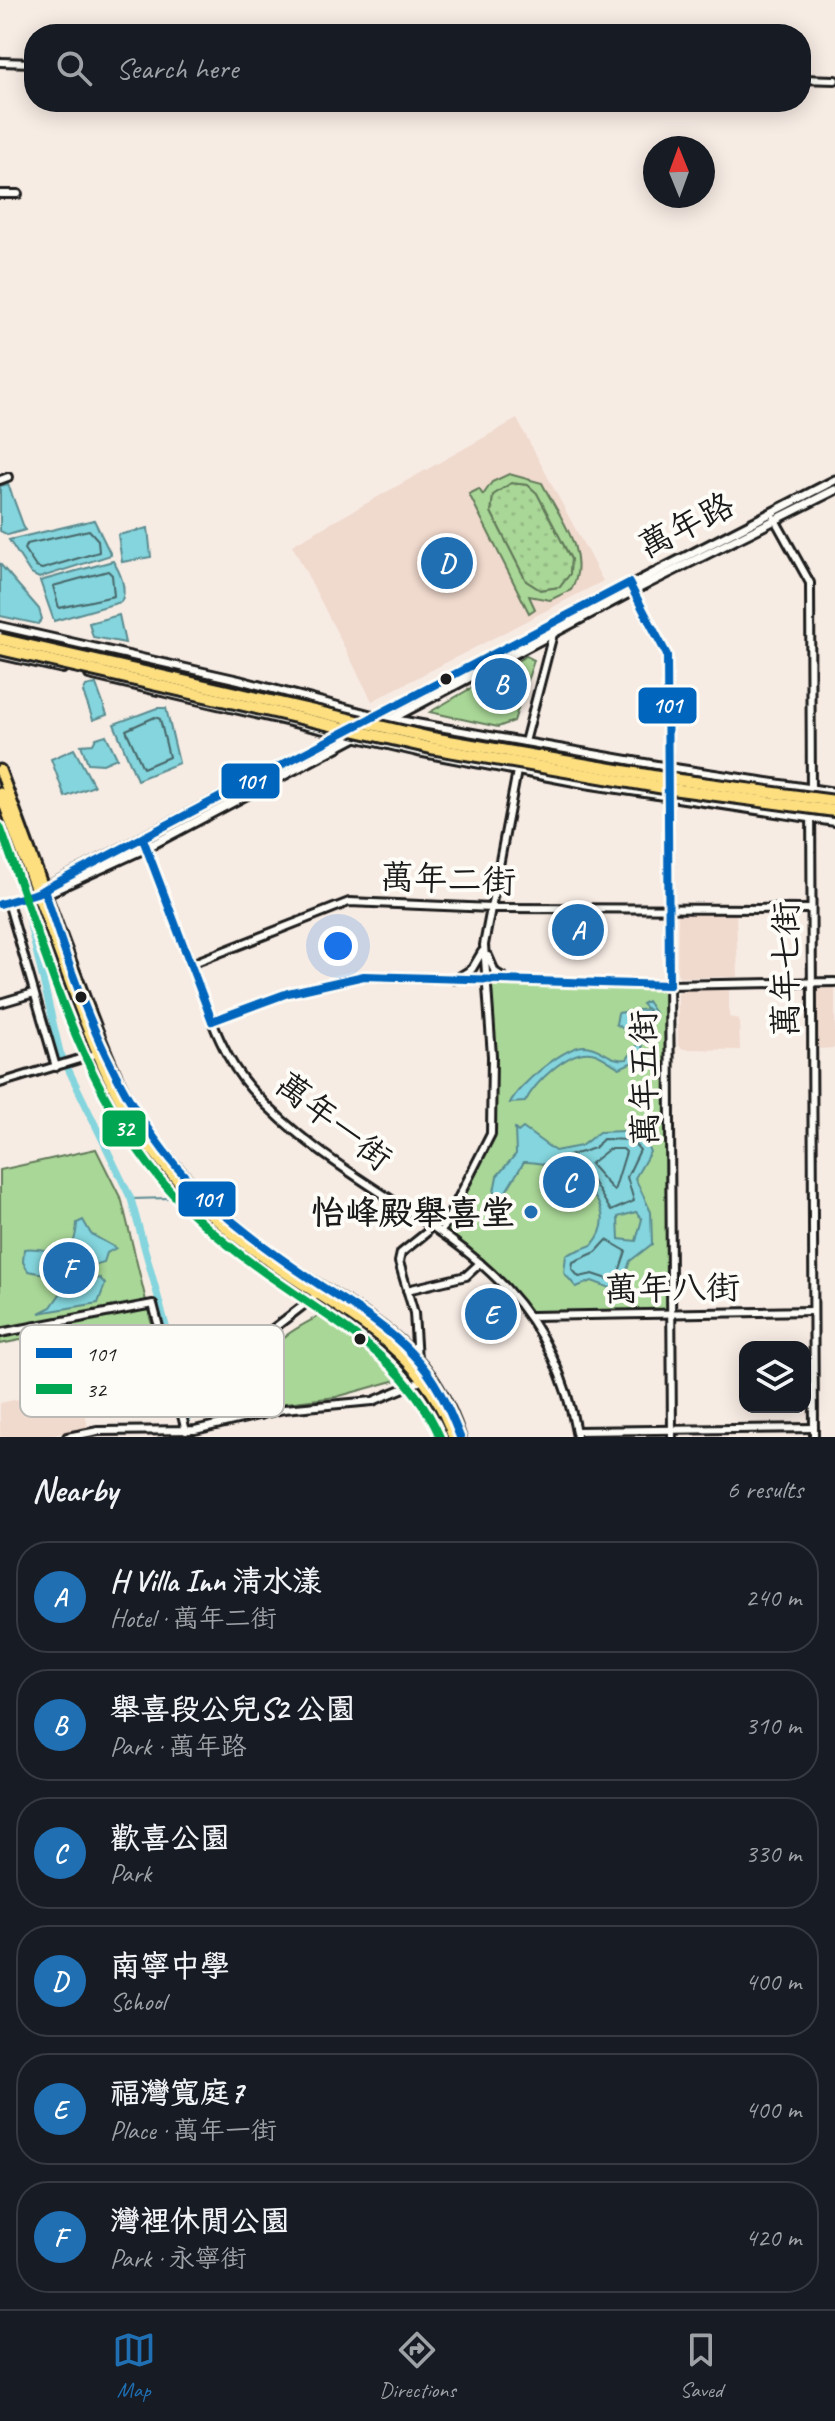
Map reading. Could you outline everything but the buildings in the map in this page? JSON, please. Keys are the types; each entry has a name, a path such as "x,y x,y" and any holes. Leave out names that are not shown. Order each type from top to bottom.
{"highway":[{"path":"0,639 432,738 664,778 835,801"},
{"path":"0,652 431,748 664,788 835,811"}],"main road":[{"path":"0,770 38,893 108,1062 144,1127 178,1170 220,1212 320,1291"},
{"path":"0,793 96,1054 131,1121 171,1174 248,1246 320,1291 373,1318 428,1376 460,1437"},
{"path":"428,1376 453,1437"}],"street":[{"path":"0,62 24,63"},
{"path":"811,79 835,80"},
{"path":"0,194 18,194"},
{"path":"0,480 8,477"},
{"name":"萬年路","path":"38,893 144,844 353,739 553,633 770,512 835,480"},
{"name":"萬年路","path":"144,844 339,735 555,622 775,521 835,490"},
{"name":"萬年七街","path":"770,512 810,583 814,1437"},
{"name":"萬年五街","path":"631,587 667,655 672,1434"},
{"path":"525,742 555,622"},
{"path":"0,626 239,680 376,716 668,767 835,792"},
{"path":"0,652 353,739 517,771 835,822"},
{"path":"454,980 476,965 484,945 517,771"},
{"name":"萬年一街","path":"144,844 212,1021 246,1083 297,1132 344,1168 442,1230 532,1316 561,1376 576,1434"},
{"path":"38,893 7,902 56,1066"},
{"name":"萬年二街","path":"191,964 349,902 492,908 811,909"},
{"path":"442,1230 491,1134 492,1056 484,945"},
{"path":"484,945 495,972 511,982"},
{"path":"212,1021 288,993 364,976 669,985 835,982"},
{"path":"0,1003 34,993"},
{"path":"0,1083 96,1054"},
{"path":"416,1362 418,1339 399,1262 401,1253 426,1233"},
{"path":"407,1290 466,1276 480,1263"},
{"path":"277,1325 320,1291"},
{"path":"42,1325 153,1304 158,1325"},
{"name":"萬年八街","path":"532,1316 813,1311"},
{"path":"0,1333 20,1329"},
{"path":"284,1412 373,1401 428,1376"},
{"path":"182,1417 186,1431"},
{"path":"67,1437 98,1431 186,1431 252,1417"},
{"path":"576,1434 672,1434 814,1428"}],"shaded area":[{"path":"517,419 603,581 372,701 292,545"},
{"path":"736,914 738,977 680,977 677,973 678,915"},
{"path":"684,988 729,988 729,1017 739,1019 740,1050 684,1049 678,1046 678,994"},
{"path":"835,988 835,1048 820,1049 816,1044 816,992"},
{"path":"20,1399 20,1417 86,1417 88,1428 44,1437 0,1437 0,1403"}],"green space":[{"path":"509,474 542,483 575,549 578,563 571,590 550,600 529,596 535,609 529,613 469,494 479,489 483,495 492,482","holes":["511,483 528,485 537,493 571,559 570,574 560,587 540,590 526,581 491,512 493,495"]},
{"path":"511,483 528,485 537,493 571,559 570,574 560,587 540,590 526,581 491,512 493,495"},
{"path":"526,656 534,660 514,721 498,727 430,712"},
{"path":"487,981 669,985 672,1314 532,1316 442,1230 491,1134"},
{"path":"96,1149 122,1201 152,1325 20,1325 20,1340 0,1344 0,1170"},
{"path":"329,1311 415,1375 336,1397 284,1403 284,1337"}],"water":[{"path":"8,484 25,530 8,535 0,531 0,486"},
{"path":"94,520 111,555 39,578 31,574 9,540"},
{"path":"148,528 151,557 122,562 118,535"},
{"path":"113,561 123,587 121,602 54,621 40,581"},
{"path":"0,564 39,609 42,619 38,624 0,616"},
{"path":"119,615 125,643 93,637 89,623"},
{"path":"96,684 107,715 93,720 83,692 86,686"},
{"path":"157,708 166,708 179,763 137,780 114,724"},
{"path":"106,735 117,758 103,764 88,763 81,745 93,744 96,738"},
{"path":"74,749 94,786 65,797 51,759"},
{"path":"647,1001 655,1013 651,1014 649,1010 635,1023 643,1050 637,1060 620,1068 595,1054 572,1056 553,1069 525,1102 510,1103 522,1086 543,1068 576,1048 591,1047 615,1058 627,1059 637,1045 637,1038 616,1024 618,1013 647,1009 642,1004"},
{"path":"523,1128 555,1151 581,1146 599,1132 625,1131 658,1137 658,1140 646,1142 650,1152 635,1178 651,1212 652,1244 630,1261 622,1285 613,1289 592,1281 576,1287 564,1273 566,1255 592,1245 601,1229 602,1214 596,1200 572,1176 539,1163 524,1162 500,1201 493,1197 497,1176 516,1154 515,1129 518,1132","holes":["636,1212 642,1219 636,1241 619,1239 618,1217"]},
{"path":"83,1220 91,1234 116,1248 107,1253 104,1262 55,1276 28,1271 23,1262 24,1249 65,1251 75,1238 77,1223"},
{"path":"100,1278 105,1284 98,1303 39,1313 51,1307 65,1287"}],"waterway":[{"path":"0,833 26,908 60,1052 131,1199 166,1325"},
{"path":"131,1199 171,1198"}],"transit line":[{"name":"101","path":"0,904 37,893 629,583 667,655 669,985"},
{"name":"32","path":"0,827 50,970 89,1065 112,1110 139,1152 171,1192 212,1231 375,1352 412,1389 440,1437"},
{"name":"101","path":"143,839 212,1021"},
{"name":"101","path":"44,889 72,973 105,1054 148,1130 205,1197 244,1231 366,1315 401,1343 434,1383 460,1437"},
{"name":"101","path":"212,1021 288,993 364,976 669,985"}],"place":[{"name":"南寧中學","path":"447,563"},
{"name":"舉喜段公兒S2 公園","path":"501,684"},
{"name":"H Villa Inn 清水漾","path":"578,930"},
{"name":"歡喜公園","path":"569,1182"},
{"name":"怡峰殿舉喜堂","path":"531,1212"},
{"name":"灣裡休閒公園","path":"69,1268"},
{"name":"福灣寬庭7","path":"491,1314"}]}
